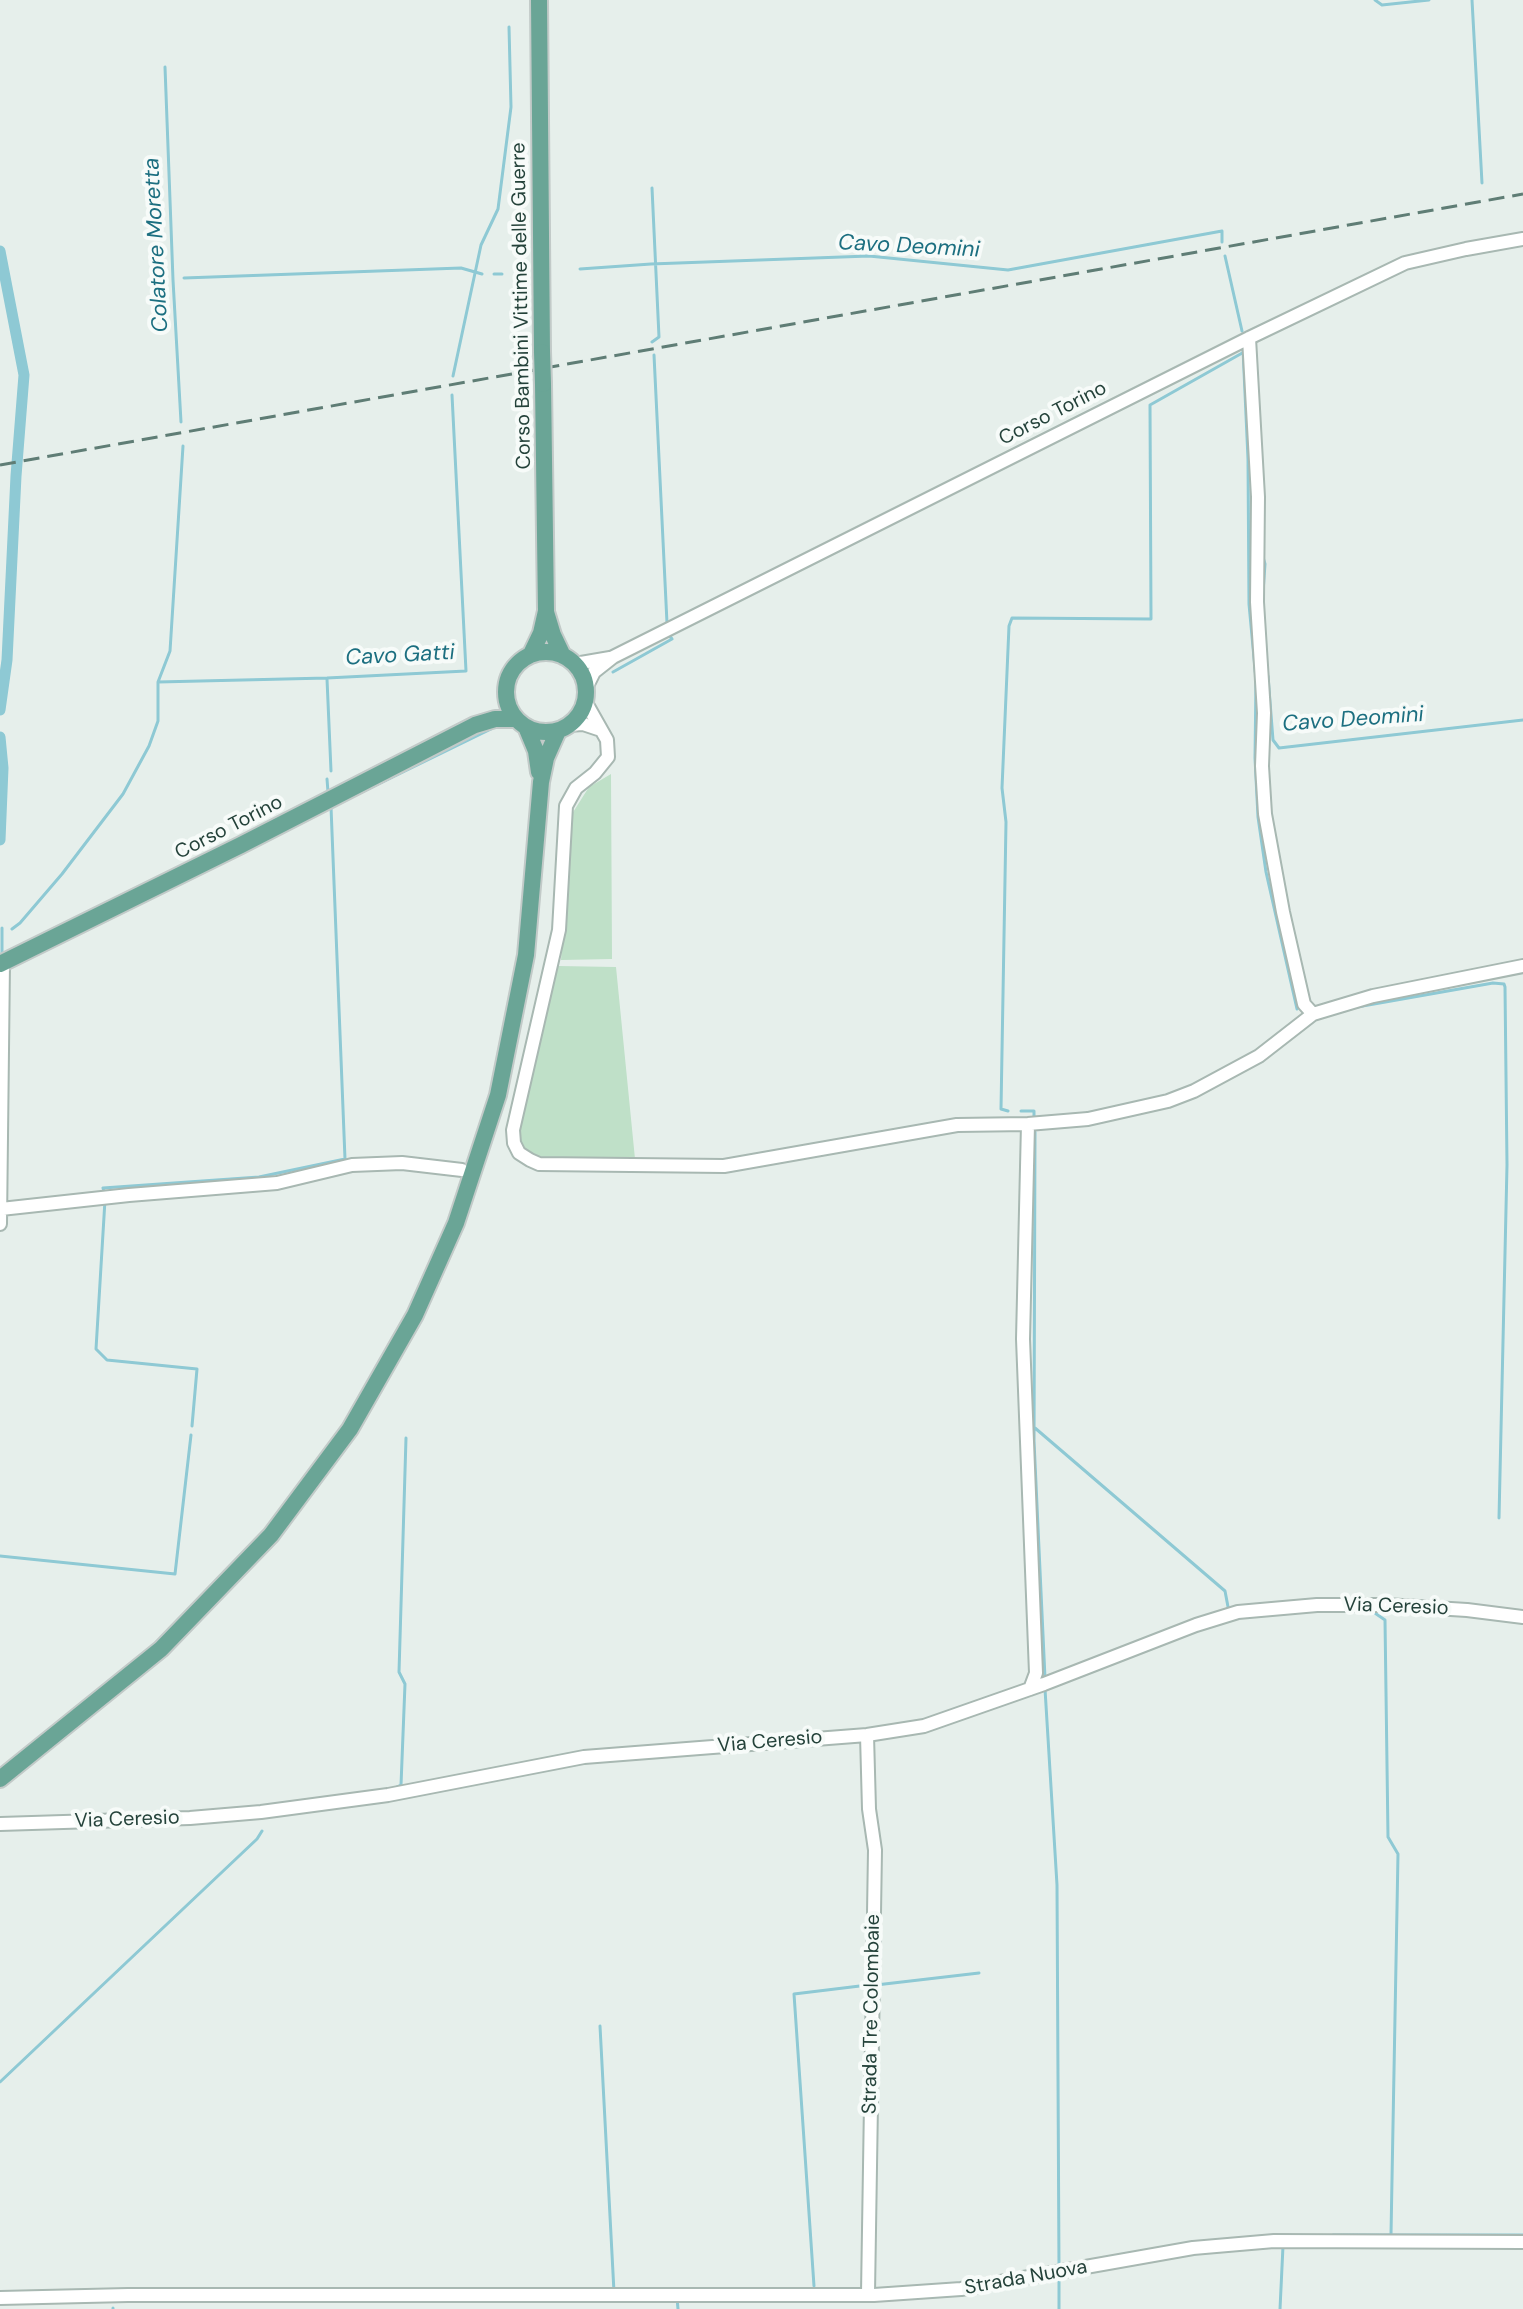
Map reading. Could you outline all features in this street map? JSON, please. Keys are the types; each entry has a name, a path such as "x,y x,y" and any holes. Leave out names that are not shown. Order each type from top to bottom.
{"main road":[{"name":"Corso Bambini Vittime delle Guerre","path":"539,0 546,611"},
{"path":"541,782 536,751 508,706 505,691 513,669 531,654 541,633 546,611"},
{"path":"0,1779 161,1649 233,1577 307,1490 350,1429 390,1364 415,1315 456,1223 498,1095 526,955 541,782 546,758 563,728 580,714 586,695 582,675 553,635 546,611"},
{"path":"531,654 547,652 569,660"},
{"name":"Corso Torino","path":"475,725 493,711 505,691"},
{"name":"Corso Torino","path":"1,964 475,725 495,719 521,723"},
{"path":"521,723 542,732 563,728"}],"street":[{"name":"Corso Torino","path":"586,695 594,672 613,657 1249,338 1405,263 1523,239"},
{"path":"1249,338 1258,509 1257,602 1264,713 1262,766 1265,814 1304,1004 1313,1014"},
{"name":"Corso Torino","path":"569,660 613,657"},
{"path":"586,695 598,729 607,740 608,757 595,773 576,788 566,806 559,930 515,1117 514,1143 519,1153 539,1164 724,1166 957,1125 1088,1119 1168,1101 1221,1078 1259,1056 1313,1014 1373,996 1523,966"},
{"path":"563,728 583,724 598,729"},
{"path":"0,1224 1,964"},
{"path":"1028,1124 1023,1339 1036,1673 1030,1689"},
{"path":"1,1209 277,1183 352,1165 402,1163 462,1170"},
{"name":"Via Ceresio","path":"0,1824 190,1818 261,1812 388,1795 584,1757 867,1735 924,1726 1238,1612 1317,1605 1386,1605 1523,1617"},
{"name":"Strada Tre Colombaie","path":"867,1735 869,1809 875,1850 868,2293"},
{"name":"Strada Nuova","path":"0,2298 868,2293 961,2289 1193,2248 1274,2241 1523,2242"},
{"path":"685,2293 685,2309"}],"green space":[{"path":"611,774 612,959 561,960 570,817 589,787"},
{"path":"558,966 616,967 635,1159 543,1160 526,1152 518,1134"}],"waterway":[{"path":"1375,0 1382,5 1429,0"},
{"path":"1472,0 1482,183"},
{"name":"Cavo Gatti","path":"453,376 481,245 498,209 511,107 509,27"},
{"name":"Colatore Moretta","path":"165,67 181,422"},
{"name":"Cavo Deomini","path":"652,188 659,337 652,342"},
{"name":"Cavo Deomini","path":"580,269 869,256 1008,270 1222,231 1222,242"},
{"path":"0,251 24,375 7,660 0,710"},
{"name":"Cavo Deomini","path":"1225,256 1242,331"},
{"name":"Cavo Deomini","path":"184,278 461,268 482,274"},
{"name":"Cavo Deomini","path":"494,274 502,274"},
{"path":"1243,349 1248,459 1249,604 1256,679 1258,817 1266,872 1297,1009"},
{"path":"1008,1111 1001,1109 1006,822 1002,788 1009,626 1012,618 1151,619 1150,405 1244,352"},
{"path":"654,355 667,623"},
{"name":"Cavo Gatti","path":"158,682 466,671 452,395"},
{"path":"12,929 62,874 123,794 149,746 158,721 158,682 170,651 183,446"},
{"name":"Cavo Deomini","path":"1263,557 1263,593"},
{"path":"613,672 672,639 669,635"},
{"name":"Cavo Deomini","path":"1268,676 1273,740 1279,748 1523,720"},
{"path":"327,679 331,771"},
{"path":"358,794 491,729"},
{"path":"0,737 3,768 0,840"},
{"path":"327,779 328,792"},
{"path":"105,1194 103,1188 259,1177 345,1159 333,806"},
{"path":"2,928 2,955"},
{"path":"1357,1007 1493,983 1504,984 1505,987 1507,1165 1499,1518"},
{"path":"1021,1111 1034,1111 1034,1116"},
{"path":"1035,1132 1034,1441 1045,1678"},
{"path":"105,1200 96,1349 107,1360 197,1369 192,1426"},
{"path":"1035,1428 1225,1591 1229,1612"},
{"path":"0,1556 175,1574 191,1435"},
{"path":"393,1789 401,1785 405,1684 399,1672 406,1438"},
{"path":"1369,1609 1385,1620 1388,1837 1398,1854 1391,2234"},
{"path":"1045,1689 1057,1885 1059,2269"},
{"path":"0,2082 262,1831"},
{"path":"876,1985 979,1973"},
{"path":"814,2286 794,1994 868,1985"},
{"path":"600,2026 614,2292"},
{"path":"1333,2235 1523,2235"},
{"path":"1280,2309 1283,2246"},
{"path":"1059,2277 1059,2309"},
{"path":"677,2298 678,2309"}],"railway":[{"path":"0,465 1523,194"}]}
